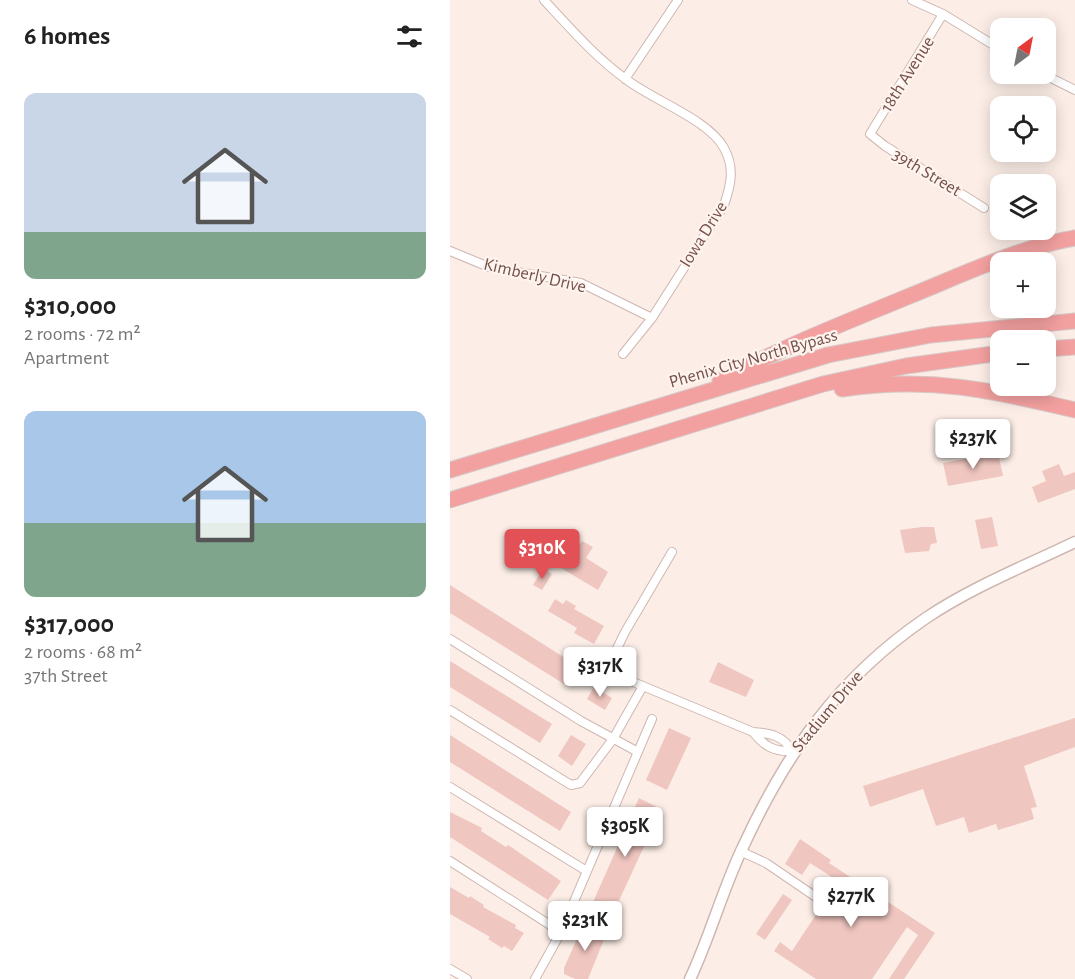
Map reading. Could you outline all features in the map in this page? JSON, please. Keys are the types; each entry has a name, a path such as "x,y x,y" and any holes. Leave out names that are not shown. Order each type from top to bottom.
{"highway":[{"path":"690,396 796,342 974,269 1042,245 1075,238"},
{"name":"Phenix City North Bypass","path":"450,470 828,355 879,344 984,328 1075,321"},
{"path":"1056,348 1075,347"},
{"path":"450,500 824,384 896,368 990,354"},
{"path":"736,411 836,390 920,382 973,387 1075,410"}],"street":[{"name":"Iowa Drive","path":"544,0 625,79 709,130 723,146 732,165 731,185 723,205 652,318 623,354"},
{"path":"625,79 678,0"},
{"path":"912,0 943,14 990,43"},
{"name":"18th Avenue","path":"870,134 943,14"},
{"path":"1056,80 1075,90"},
{"name":"39th Street","path":"870,134 885,146 984,208"},
{"name":"Kimberly Drive","path":"450,251 489,267 581,283 652,318"},
{"name":"Stadium Drive","path":"690,979 740,851 792,751 853,676 876,655 923,620 954,602 1075,542"},
{"path":"672,552 625,632 611,661 617,673 753,732 762,743 770,748 779,752 792,751"},
{"path":"450,639 638,752"},
{"path":"450,710 571,785 580,783 613,739 643,686"},
{"path":"535,979 561,932 585,870 652,719"},
{"path":"450,787 585,870"},
{"path":"740,851 766,863 816,897"},
{"path":"450,861 561,932"},
{"path":"450,969 467,979"}],"building":[{"path":"998,453 1003,476 948,486 943,463"},
{"path":"1059,464 1064,476 1075,472 1075,489 1038,503 1032,487 1046,481 1042,471"},
{"path":"992,517 998,546 981,549 975,520"},
{"path":"934,527 937,543 931,544 929,551 905,553 900,530"},
{"path":"582,541 593,547 586,558 608,572 598,590 561,568"},
{"path":"543,569 552,574 542,590 533,585"},
{"path":"450,585 576,665 564,684 450,613"},
{"path":"555,599 563,604 566,600 576,606 574,609 604,626 594,644 574,633 577,628 548,611"},
{"path":"450,661 552,724 540,743 450,687"},
{"path":"718,662 754,680 746,697 709,682"},
{"path":"594,687 612,698 605,710 587,699"},
{"path":"1075,718 1075,747 1024,766 1037,807 1031,808 1034,819 998,830 996,824 969,833 964,817 936,826 923,789 870,807 863,786"},
{"path":"669,728 691,738 667,790 646,780"},
{"path":"450,735 571,812 560,831 450,762"},
{"path":"571,735 586,744 572,766 558,756"},
{"path":"639,798 659,808 657,813 659,814 611,918 590,909"},
{"path":"450,812 482,828 481,831 506,847 508,845 561,881 548,900 450,837"},
{"path":"800,839 831,860 829,863 935,933 904,979 889,979 918,935 907,927 872,979 816,979 774,951 780,942 792,951 838,881 810,863 802,875 785,864"},
{"path":"450,887 469,898 470,896 484,905 483,907 516,925 515,928 524,933 512,951 504,946 502,948 488,939 490,937 450,914"},
{"path":"783,894 792,900 765,940 756,934"},
{"path":"585,921 607,932 588,979 575,979 564,974 564,968"}]}
